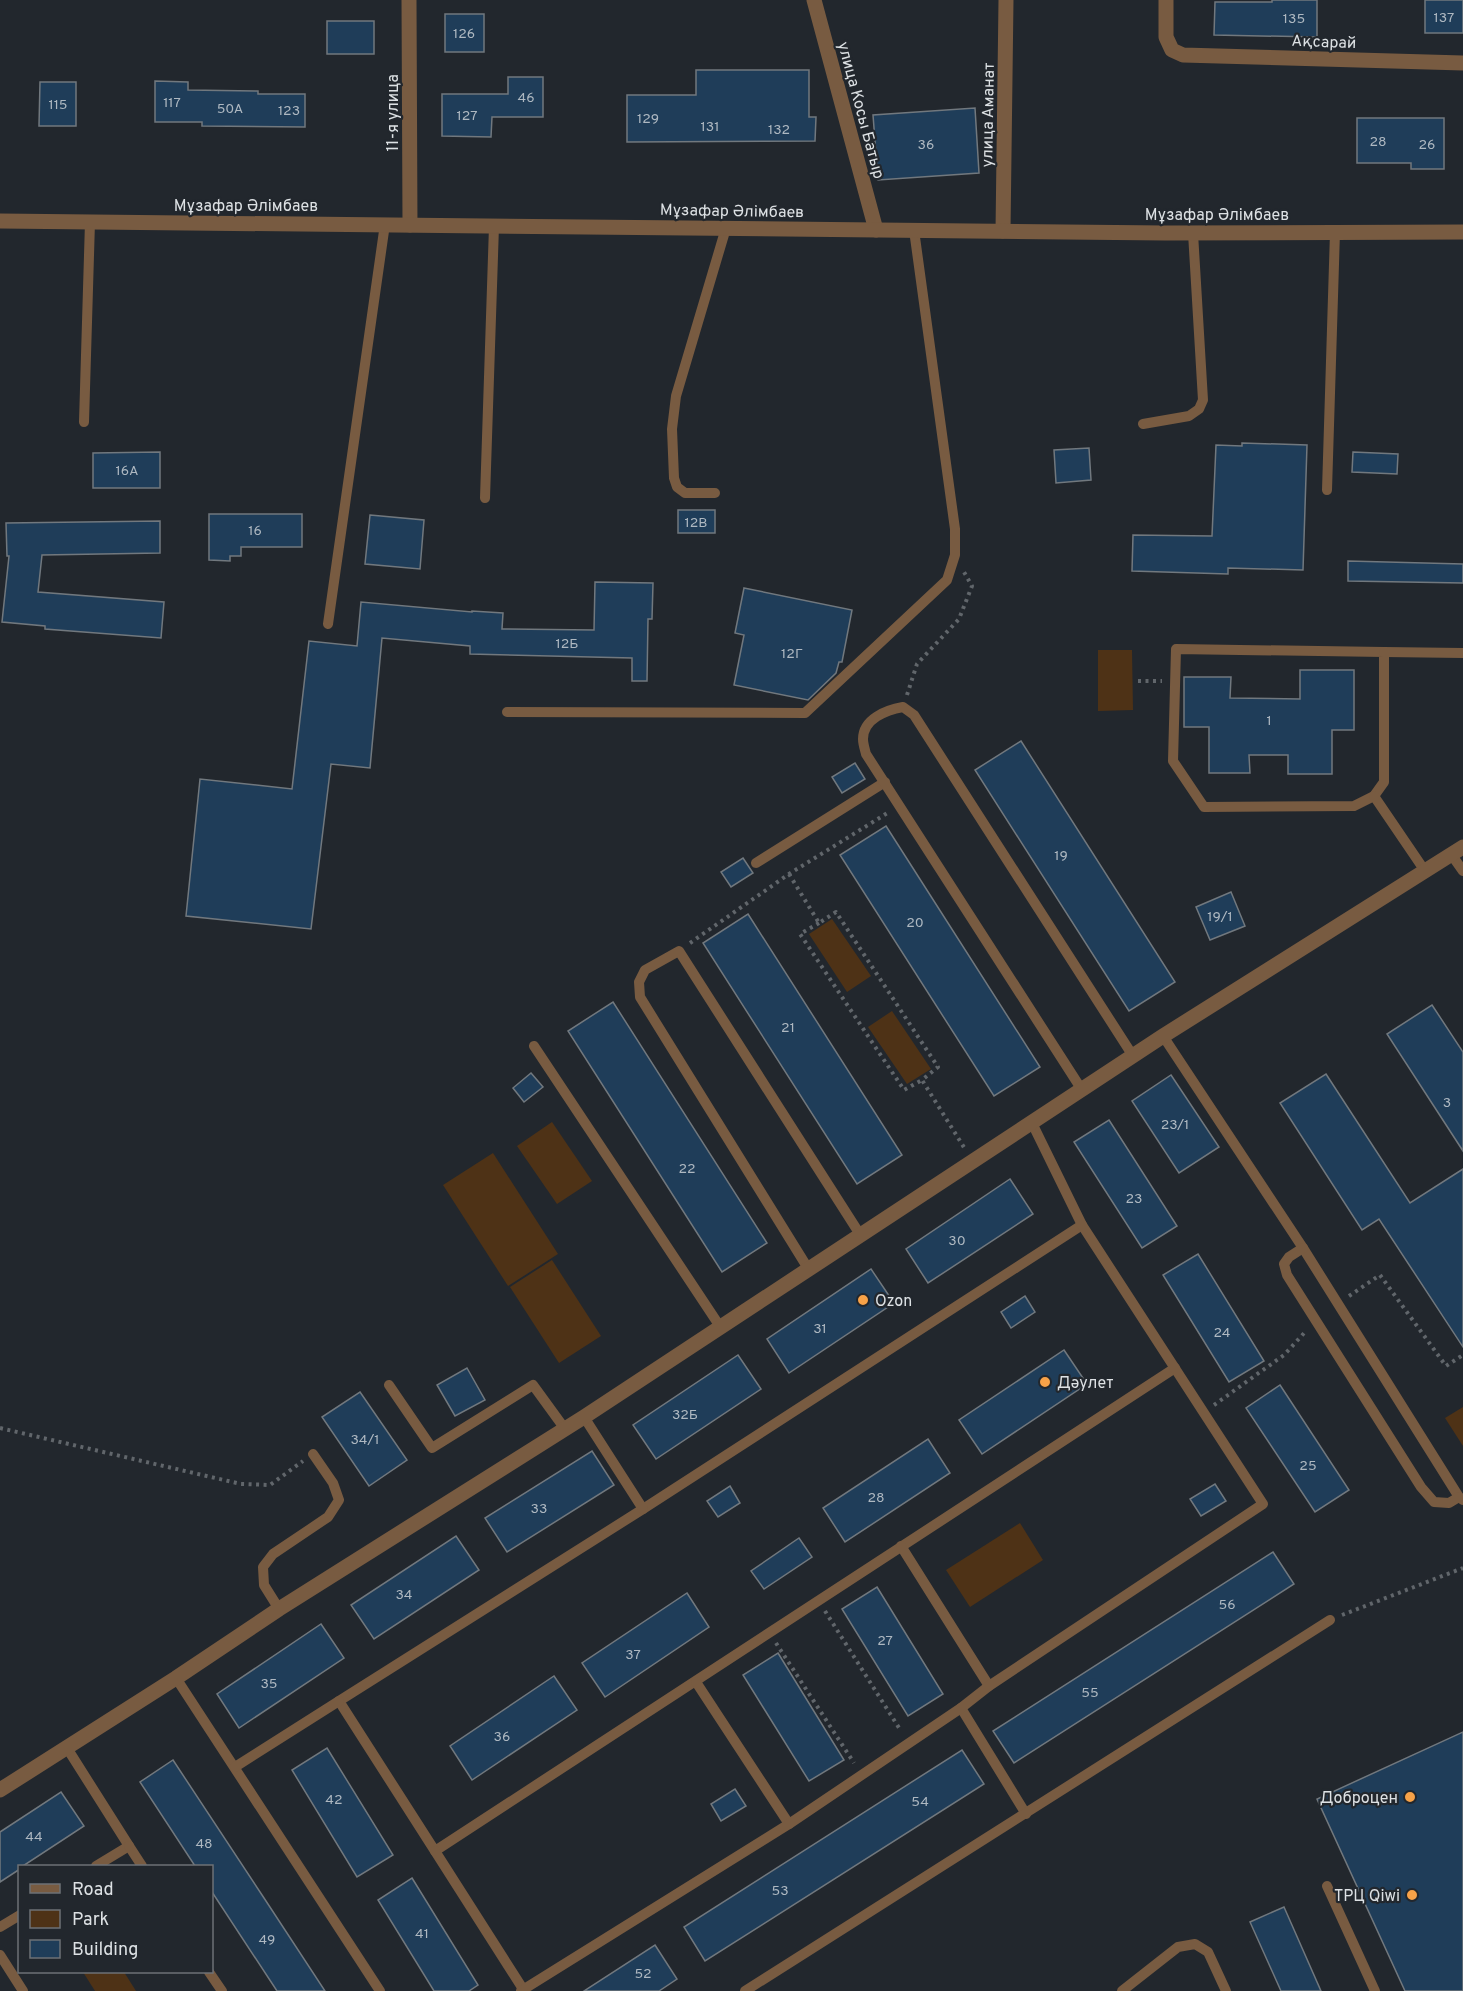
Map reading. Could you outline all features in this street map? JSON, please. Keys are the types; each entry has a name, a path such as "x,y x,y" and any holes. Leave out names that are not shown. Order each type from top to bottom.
{"street":[{"name":"11-я улица","path":"409,0 410,225"},
{"name":"улица Косы Батыр","path":"814,0 876,230"},
{"name":"улица Аманат","path":"1003,231 1006,0"},
{"name":"Ақсарай","path":"1166,0 1166,37 1172,50 1184,55 1463,63"},
{"name":"Мұзафар Әлімбаев","path":"0,221 1193,233 1463,232"},
{"path":"0,1790 176,1678 279,1609 584,1417 1163,1036 1457,850"}],"lane":[{"path":"84,422 90,222"},
{"path":"328,624 385,224"},
{"path":"485,498 494,226"},
{"path":"715,493 685,493 677,487 674,478 672,429 676,396 726,228"},
{"path":"507,712 805,713 947,580 955,555 955,529 914,230"},
{"path":"1327,490 1335,232"},
{"path":"1143,424 1189,416 1199,409 1203,400 1193,233"},
{"path":"1384,652 1384,782 1374,796 1354,807 1204,807 1173,761 1176,649 1463,653"},
{"path":"1082,1090 866,754 863,738 868,723 888,710 903,707 914,715 1133,1056"},
{"path":"756,863 885,782"},
{"path":"1374,796 1425,871"},
{"path":"1457,850 1463,871"},
{"path":"808,1270 640,997 639,982 645,970 679,951 861,1236"},
{"path":"1163,1036 1303,1248 1461,1498 1449,1503 1434,1502 1414,1477 1287,1275 1284,1264 1289,1257 1303,1248"},
{"path":"534,1046 721,1328"},
{"path":"339,1701 522,1990 789,1824 961,1708 989,1686 1263,1504 1082,1225 1032,1123"},
{"path":"235,1767 644,1509 1082,1225"},
{"path":"435,1851 1175,1368"},
{"path":"389,1385 432,1448 533,1385 565,1429"},
{"path":"584,1417 644,1509"},
{"path":"279,1609 264,1585 263,1567 273,1554 328,1517 339,1500 333,1483 313,1454"},
{"path":"901,1546 989,1686"},
{"path":"745,1991 1330,1620"},
{"path":"176,1678 380,1991"},
{"path":"696,1682 789,1824"},
{"path":"961,1708 1026,1814"},
{"path":"67,1748 141,1865"},
{"path":"98,1865 129,1846"},
{"path":"1327,1886 1375,1991"},
{"path":"0,1927 18,1916"},
{"path":"1122,1991 1178,1947 1195,1944 1208,1952 1226,1991"},
{"path":"0,1955 23,1991"},
{"path":"210,1973 222,1991"}],"path":[{"path":"903,707 917,664 959,619 972,586 955,555"},
{"path":"1138,681 1175,681"},
{"path":"679,951 789,874 899,805"},
{"path":"789,874 819,923"},
{"path":"836,912 938,1067 921,1080 904,1090 800,934 836,912"},
{"path":"921,1080 974,1162"},
{"path":"0,1428 241,1484 270,1485 313,1454"},
{"path":"1330,1620 1463,1568"},
{"path":"818,1600 908,1743"},
{"path":"769,1633 861,1774"}],"green space":[{"path":"1098,650 1132,650 1133,710 1098,711"},
{"path":"832,919 871,976 847,992 809,934"},
{"path":"892,1011 931,1069 907,1084 868,1027"},
{"path":"552,1122 592,1181 557,1204 517,1146"},
{"path":"493,1153 558,1254 508,1286 443,1185"},
{"path":"552,1260 601,1336 559,1363 510,1287"},
{"path":"1463,1407 1463,1446 1445,1418"},
{"path":"1020,1523 1043,1560 970,1607 946,1570"},
{"path":"84,1973 125,1973 136,1991 95,1991"}],"building":[{"path":"1272,0 1317,0 1317,37 1214,35 1215,2 1272,2"},
{"path":"1425,0 1463,0 1463,33 1425,33"},
{"path":"445,14 484,14 484,52 445,52"},
{"path":"327,21 374,21 374,54 327,54"},
{"path":"696,70 809,70 809,117 816,117 815,141 627,142 627,95 696,95"},
{"path":"508,77 543,77 543,117 492,117 491,137 442,136 442,94 508,94"},
{"path":"155,81 188,82 188,90 305,94 305,127 202,126 202,122 155,122"},
{"path":"40,82 76,82 76,126 39,126"},
{"path":"975,108 979,173 878,180 873,115"},
{"path":"1357,118 1444,118 1444,169 1411,169 1411,163 1357,163"},
{"path":"1242,443 1307,445 1303,570 1228,568 1228,574 1132,571 1133,535 1212,536 1216,445 1242,446"},
{"path":"1089,448 1091,480 1056,483 1054,450"},
{"path":"160,452 160,488 93,488 93,453"},
{"path":"1353,452 1398,454 1397,474 1352,472"},
{"path":"678,510 715,510 715,533 678,533"},
{"path":"209,514 302,514 302,547 241,547 241,556 230,556 230,561 209,560"},
{"path":"370,515 424,520 420,569 365,564"},
{"path":"160,521 160,553 42,555 38,592 164,602 161,638 45,629 45,626 2,622 9,556 7,556 6,523"},
{"path":"1348,561 1463,564 1463,583 1348,581"},
{"path":"595,582 653,583 652,619 648,619 647,681 632,681 632,658 470,654 470,646 382,638 370,768 331,764 311,929 186,916 200,779 292,789 309,641 357,646 361,602 503,613 502,629 594,630"},
{"path":"744,588 852,610 842,662 839,662 836,673 808,700 734,685 744,635 735,633"},
{"path":"1300,670 1354,670 1354,730 1332,730 1332,774 1288,774 1288,755 1249,755 1250,773 1209,773 1209,727 1184,727 1184,677 1231,677 1230,698 1300,699"},
{"path":"1021,741 1175,982 1129,1011 975,770"},
{"path":"855,763 865,779 842,793 832,777"},
{"path":"886,826 1040,1067 994,1096 840,855"},
{"path":"743,858 753,873 731,887 721,872"},
{"path":"1231,892 1245,926 1210,940 1196,907"},
{"path":"748,914 902,1155 857,1184 703,943"},
{"path":"613,1002 767,1243 722,1272 568,1031"},
{"path":"1432,1005 1463,1052 1463,1151 1387,1034"},
{"path":"531,1073 543,1087 524,1102 513,1088"},
{"path":"1326,1074 1410,1203 1463,1169 1463,1347 1379,1219 1362,1230 1280,1103"},
{"path":"1171,1075 1219,1147 1179,1173 1132,1101"},
{"path":"1109,1120 1177,1226 1142,1248 1074,1142"},
{"path":"1010,1179 1033,1214 928,1283 906,1249"},
{"path":"1198,1254 1264,1361 1229,1382 1163,1275"},
{"path":"871,1269 894,1303 789,1373 767,1339"},
{"path":"1025,1296 1035,1312 1011,1328 1001,1312"},
{"path":"1064,1350 1087,1384 982,1454 959,1420"},
{"path":"738,1355 761,1389 656,1459 633,1425"},
{"path":"467,1368 485,1400 455,1416 437,1385"},
{"path":"1280,1385 1349,1490 1315,1512 1246,1408"},
{"path":"360,1392 407,1460 369,1486 322,1417"},
{"path":"928,1439 950,1473 845,1542 823,1508"},
{"path":"592,1451 614,1485 507,1552 485,1518"},
{"path":"1215,1484 1226,1501 1201,1516 1190,1499"},
{"path":"730,1486 740,1503 718,1517 707,1501"},
{"path":"456,1536 479,1570 374,1639 351,1605"},
{"path":"799,1538 812,1557 764,1589 751,1571"},
{"path":"1273,1552 1294,1584 1014,1763 993,1731"},
{"path":"877,1587 943,1694 908,1716 842,1609"},
{"path":"687,1593 709,1627 605,1697 582,1663"},
{"path":"321,1624 344,1658 239,1728 217,1694"},
{"path":"778,1653 844,1760 809,1781 743,1675"},
{"path":"554,1676 577,1710 472,1780 450,1746"},
{"name":"ТРЦ Qiwi","path":"1463,1732 1463,1991 1405,1991 1317,1799"},
{"path":"327,1748 393,1855 357,1877 292,1770"},
{"path":"962,1750 984,1784 705,1961 684,1927"},
{"path":"173,1760 325,1991 277,1991 213,1894 213,1865 194,1865 140,1782"},
{"path":"735,1789 746,1806 721,1821 711,1804"},
{"path":"61,1792 84,1826 25,1865 18,1865 18,1870 0,1882 0,1832"},
{"path":"412,1878 478,1985 469,1991 434,1991 378,1900"},
{"path":"1284,1907 1321,1991 1281,1991 1250,1922"},
{"path":"655,1945 677,1979 659,1991 584,1991"}],"place":[{"name":"Ozon","path":"863,1300"},
{"name":"Дәулет","path":"1045,1382"},
{"name":"Доброцен","path":"1410,1797"},
{"name":"ТРЦ Qiwi","path":"1412,1895"}]}
